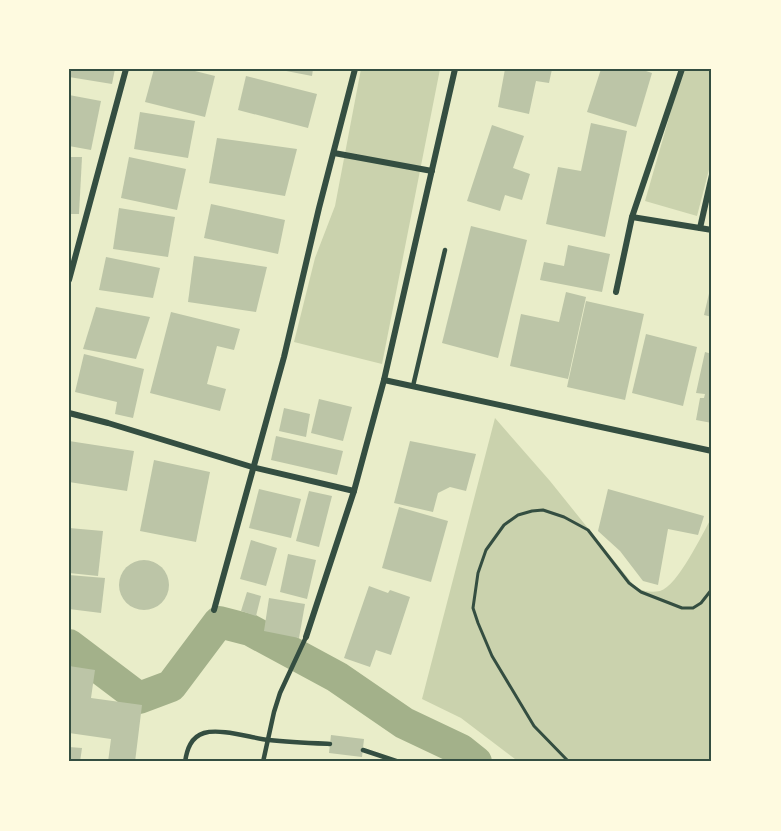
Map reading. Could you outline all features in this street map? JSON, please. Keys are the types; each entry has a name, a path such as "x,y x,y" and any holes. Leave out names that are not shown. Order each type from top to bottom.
{"street":[{"path":"69,280 126,69"},
{"path":"214,610 284,357 355,69"},
{"path":"306,637 354,491 384,380 455,69"},
{"path":"616,292 632,217 682,69"},
{"path":"334,153 432,171"},
{"path":"700,228 712,175"},
{"path":"632,217 712,230"},
{"path":"384,380 712,451"},
{"path":"69,413 252,467 354,491"}],"lane":[{"path":"413,386 445,250"},
{"path":"263,762 274,712 306,637"},
{"path":"185,762 187,749 193,740 203,733 215,732 269,740 330,744"},
{"path":"363,750 399,762"}],"path":[{"path":"569,762 534,726 492,656 478,623 474,608 478,573 486,550 504,525 518,514 532,511 543,510 564,517 588,530 635,588 682,608 693,608 701,603 712,590"}],"green space":[{"path":"361,69 440,69 382,364 294,342 315,258 335,206"},
{"path":"683,69 712,69 712,158 697,216 645,201"},
{"path":"495,418 550,481 636,588 654,592 667,587 682,570 712,517 712,762 519,762 461,718 422,699"}],"building":[{"path":"69,69 115,69 112,84 69,77"},
{"path":"154,69 187,69 215,76 205,117 145,102"},
{"path":"276,69 313,69 312,76"},
{"path":"505,69 552,69 549,83 536,81 529,114 498,107"},
{"path":"601,69 640,69 652,73 636,127 587,112"},
{"path":"246,76 317,94 308,128 238,110"},
{"path":"69,95 101,101 91,150 69,146"},
{"path":"140,112 195,121 188,158 134,149"},
{"path":"591,123 627,131 605,237 546,224 558,167 581,171"},
{"path":"492,125 524,136 513,168 530,174 522,200 505,195 500,211 467,201"},
{"path":"217,138 297,149 285,196 209,183"},
{"path":"69,157 82,157 79,214 69,214"},
{"path":"129,157 186,169 177,210 121,198"},
{"path":"211,204 285,220 278,254 204,238"},
{"path":"119,208 175,217 168,257 113,249"},
{"path":"471,226 527,240 498,358 442,343"},
{"path":"568,245 610,254 602,292 540,280 544,262 564,266"},
{"path":"194,256 267,267 256,312 188,302"},
{"path":"106,257 160,268 153,298 99,290"},
{"path":"712,285 712,317 704,315"},
{"path":"566,292 586,297 568,379 510,366 521,314 559,322"},
{"path":"586,301 644,314 625,400 567,387"},
{"path":"96,307 150,317 136,359 83,349"},
{"path":"171,312 240,329 234,350 217,346 207,384 226,389 220,411 150,393"},
{"path":"646,334 697,347 683,406 632,393"},
{"path":"705,352 712,354 712,423 696,420 700,398 704,398 705,394 696,393"},
{"path":"84,354 144,369 133,418 115,414 117,402 75,392"},
{"path":"319,399 352,407 343,441 311,433"},
{"path":"284,408 310,414 306,437 279,431"},
{"path":"276,436 343,451 337,475 271,460"},
{"path":"69,441 134,451 127,491 69,482"},
{"path":"410,441 476,454 466,491 450,487 438,493 433,512 394,503"},
{"path":"154,460 210,472 196,542 140,531"},
{"path":"259,489 301,499 291,538 249,528"},
{"path":"608,489 704,516 698,535 668,529 658,585 643,581 620,551 598,531"},
{"path":"309,491 332,496 319,547 296,541"},
{"path":"399,507 448,521 431,582 382,568"},
{"path":"69,528 103,531 98,576 69,573"},
{"path":"251,540 277,548 266,586 240,579"},
{"path":"288,554 316,560 307,599 280,592"},
{"path":"144,560 162,567 169,585 162,603 144,610 126,603 119,585 126,567"},
{"path":"69,575 105,578 101,613 69,609"},
{"path":"369,586 388,593 390,590 410,597 391,655 376,650 370,667 344,658"},
{"path":"247,592 261,596 256,616 241,611"},
{"path":"269,598 305,604 299,638 264,631"},
{"path":"69,666 95,670 91,698 142,705 135,762 108,762 111,739 69,733"},
{"path":"331,735 364,739 362,757 329,753"},
{"path":"69,747 82,748 80,762 69,762"}],"waterway":[{"path":"69,645 139,698 171,686 219,622 250,630 337,677 404,723 461,750 476,762"}]}
